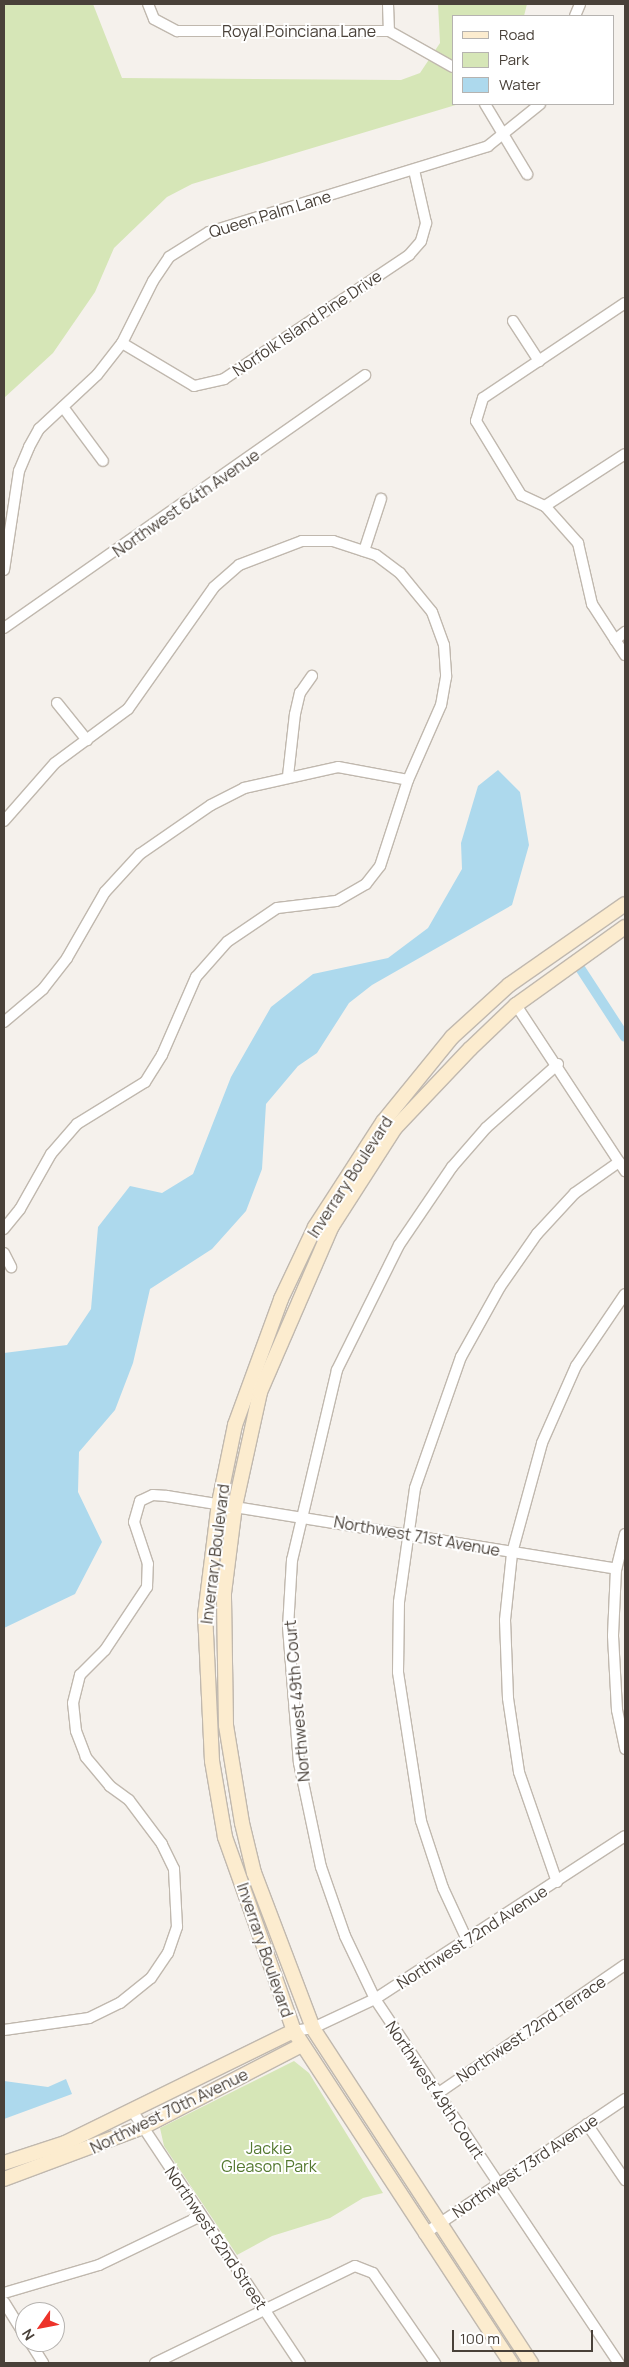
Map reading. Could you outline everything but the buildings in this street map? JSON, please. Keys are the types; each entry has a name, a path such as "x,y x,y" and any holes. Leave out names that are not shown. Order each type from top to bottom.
{"street":[{"name":"Royal Poinciana Lane","path":"148,4 154,18 177,31 389,31 452,66"},
{"path":"388,4 389,31"},
{"path":"486,105 527,174"},
{"name":"Queen Palm Lane","path":"4,570 19,471 39,429 63,407 122,343 153,281 169,257 192,240 414,170 505,136 539,105"},
{"name":"Norfolk Island Pine Drive","path":"122,343 194,386 224,379 409,255 422,241 426,223 414,170"},
{"path":"625,303 483,398 476,421 521,495 545,506 578,543 592,604 625,655"},
{"path":"514,322 539,361"},
{"name":"Northwest 64th Avenue","path":"4,628 366,375"},
{"path":"63,407 103,461"},
{"path":"545,506 625,454"},
{"path":"364,551 382,498"},
{"path":"4,821 56,763 128,709 214,587 239,565 302,541 333,540 364,551 400,573 420,594 444,645 446,677 437,724 408,780 380,866 366,884 336,901 278,908 227,942 196,977 162,1055 145,1082 76,1124 51,1154 20,1209 4,1229"},
{"path":"615,640 625,632"},
{"path":"288,776 294,714 300,693 312,676"},
{"path":"58,703 87,740"},
{"path":"4,1022 43,989 67,958 105,892 140,854 211,805 244,788 288,776 354,767 408,780"},
{"name":"Inverrary Boulevard","path":"511,2363 424,2234 294,2031 226,1837 212,1761 205,1614 219,1503 245,1392 281,1299 315,1228 383,1122 452,1038 509,985 625,904"},
{"name":"Inverrary Boulevard","path":"531,2363 438,2225 313,2028 254,1872 226,1725 224,1593 235,1506 260,1392 332,1226 394,1128 516,1004 625,927"},
{"path":"516,1004 558,1064 625,1171"},
{"name":"Northwest 49th Court","path":"558,1064 480,1134 452,1167 399,1245 337,1370 292,1560 288,1627 299,1763 322,1867 345,1936 375,1999 619,2363"},
{"path":"468,1942 443,1888 412,1780 398,1672 399,1602 415,1488 436,1420 461,1357 500,1287 537,1234 562,1206 619,1162"},
{"path":"4,1253 11,1267"},
{"path":"557,1882 519,1772 508,1698 505,1620 512,1553 542,1443 576,1366 625,1294"},
{"name":"Northwest 71st Avenue","path":"4,2030 89,2018 120,2003 151,1978 168,1953 177,1927 174,1869 162,1844 129,1800 110,1786 86,1757 76,1731 73,1703 80,1675 105,1650 147,1586 148,1564 134,1522 140,1500 153,1495 219,1503 616,1569"},
{"path":"625,1534 616,1569 612,1636 617,1710 625,1749"},
{"name":"Northwest 72nd Avenue","path":"294,2031 313,2028 375,1999 468,1942 625,1836"},
{"name":"Northwest 72nd Terrace","path":"437,2094 625,1965"},
{"path":"302,2045 313,2028"},
{"name":"Northwest 70th Avenue","path":"4,2163 65,2144 294,2031"},
{"name":"Northwest 70th Avenue","path":"4,2179 143,2128 302,2045"},
{"name":"Northwest 73rd Avenue","path":"424,2234 625,2099"},
{"name":"Northwest 52nd Street","path":"133,2112 300,2363"},
{"path":"587,2124 625,2180"},
{"path":"4,2293 99,2265 201,2216"},
{"path":"162,2362 355,2266 373,2273 435,2363"},
{"path":"4,2302 15,2319"},
{"path":"36,2352 43,2363"}],"green space":[{"path":"4,4 93,4 122,78 401,80 420,73 440,43 438,4 527,4 524,15 452,15 452,105 456,105 192,184 167,197 114,248 95,292 53,353 4,398"},
{"name":"Jackie Gleason Park","path":"294,2061 309,2073 383,2193 363,2198 330,2218 272,2236 237,2255 164,2146 160,2128"}],"water":[{"path":"498,770 520,792 529,845 512,905 372,985 349,1003 317,1053 298,1066 266,1104 262,1169 246,1211 212,1249 150,1289 133,1363 115,1410 79,1452 78,1492 102,1542 75,1594 4,1628 4,1353 67,1345 91,1309 98,1227 130,1186 162,1193 193,1174 231,1077 271,1007 313,974 388,958 428,928 462,869 461,843 478,786"},
{"path":"66,2079 72,2094 4,2119 4,2081 48,2087"}],"waterway":[{"path":"580,968 625,1037"}]}
